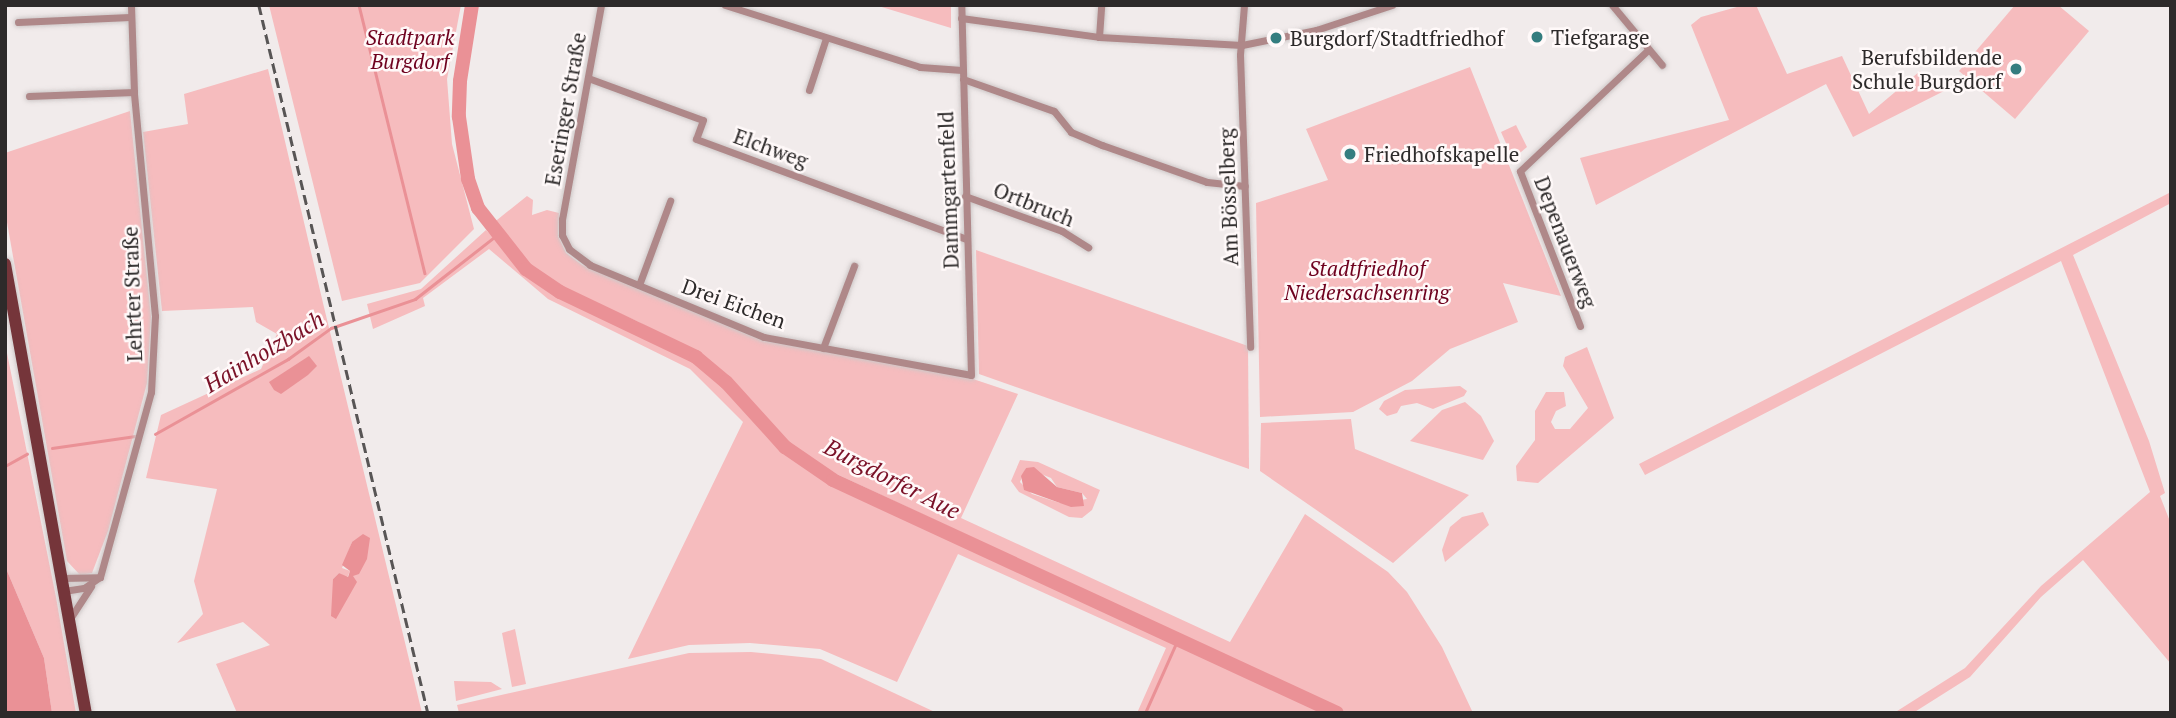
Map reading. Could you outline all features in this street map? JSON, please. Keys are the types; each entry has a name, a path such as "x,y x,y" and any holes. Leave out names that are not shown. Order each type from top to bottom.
{"main road":[{"path":"5,264 86,713"}],"street":[{"name":"Lehrter Straße","path":"69,620 100,577 151,392 155,316 134,92 131,5"},
{"name":"Eseringer Straße","path":"562,219 601,5"},
{"path":"725,5 920,67 962,70"},
{"name":"Dammgartenfeld","path":"961,5 971,375"},
{"path":"1099,37 1101,5"},
{"name":"Am Bösselberg","path":"1244,5 1242,45 1250,347"},
{"path":"961,18 1099,37 1242,45 1315,30 1392,5"},
{"path":"1612,5 1662,65"},
{"path":"18,22 131,17"},
{"path":"809,90 826,38"},
{"name":"Depenauerweg","path":"1580,326 1520,171 1648,50"},
{"name":"Elchweg","path":"588,78 703,120 696,139 967,239"},
{"path":"963,79 1054,111 1071,132 1102,145 1207,182 1245,186"},
{"path":"29,96 134,92"},
{"name":"Ortbruch","path":"965,196 1062,231 1088,247"},
{"path":"639,285 670,201"},
{"name":"Drei Eichen","path":"562,219 562,235 569,249 590,265 764,337 971,375"},
{"path":"823,348 854,266"},
{"path":"62,584 100,577"},
{"path":"62,584 93,584"}],"green space":[{"name":"Stadtpark Burgdorf","path":"269,5 461,5 447,79 452,144 474,229 420,283 342,301"},
{"path":"875,5 951,5 951,28"},
{"path":"1744,5 1756,5 1787,74 1842,56 1869,114 1920,71 1944,91 1853,137 1826,84 1596,205 1580,158 1729,120 1691,25 1701,17"},
{"path":"2015,5 2058,5 2089,31 2015,119 1959,71"},
{"name":"Stadtfriedhof Niedersachsenring","path":"1470,67 1561,296 1503,283 1518,322 1450,349 1412,381 1353,412 1260,417 1256,203 1328,180 1306,129"},
{"path":"268,69 422,713 237,713 216,664 270,645 243,622 177,643 203,614 194,581 217,489 146,478 161,415 261,369 277,334 256,322 253,307 162,311 143,132 188,124 184,94","holes":["352,542 352,578 333,579 339,573 347,578 350,571 342,568"]},
{"path":"130,111 151,317 147,383 108,531 92,573 80,575 67,561 5,211 5,153"},
{"path":"1516,125 1527,147 1513,159 1501,132"},
{"path":"2171,192 2171,203 2073,255 2149,441 2165,493 2160,496 2171,524 2171,664 2083,560 2041,597 1970,677 1913,713 1894,713 1965,668 2041,586 2150,492 2061,261 1645,475 1639,464"},
{"path":"527,196 533,200 532,215 547,210 559,213 558,236 566,253 582,265 763,341 949,371 1018,394 961,518 1230,642 1305,514 1388,572 1407,592 1442,647 1473,713 1348,713 828,470 783,438 708,361 639,322 555,285 525,260 492,224"},
{"path":"486,230 523,270 557,294 694,360 722,383 783,449 832,483 1329,713 1137,713 1166,648 958,554 897,682 820,649 750,643 689,645 628,659 743,422 690,369 548,299 489,249 423,298 425,306 373,329 367,304 421,289"},
{"path":"976,250 1248,346 1249,469 979,374"},
{"path":"5,343 56,597 76,713 52,713 44,658 5,566"},
{"path":"1587,347 1614,418 1538,483 1517,481 1516,466 1535,440 1535,411 1546,392 1564,392 1566,406 1556,411 1551,422 1555,429 1570,429 1588,408 1563,366 1565,357"},
{"path":"1460,386 1467,391 1464,396 1433,409 1417,403 1401,406 1397,413 1387,416 1379,409 1384,401 1405,390"},
{"path":"1465,402 1481,416 1494,441 1483,460 1410,441 1442,410"},
{"path":"1351,419 1355,449 1469,495 1393,563 1260,471 1261,423"},
{"path":"1020,460 1038,462 1100,490 1092,510 1082,518 1069,517 1019,492 1011,481","holes":["1026,468 1051,478 1057,487 1082,493 1087,499 1060,503 1032,494 1020,482"]},
{"path":"1483,512 1489,525 1445,562 1442,550 1450,527 1462,517"},
{"path":"515,629 526,684 512,687 502,633"},
{"path":"751,652 821,659 937,713 459,713 457,705 689,653"},
{"path":"454,681 491,682 502,689 456,701"}],"shaded area":[{"path":"309,356 317,366 308,375 281,394 274,390 269,382"},
{"path":"1034,467 1057,487 1082,493 1084,506 1071,507 1024,490 1021,476 1026,468"},
{"path":"363,534 370,538 367,559 359,574 353,576 357,582 336,619 331,616 333,579 339,573 348,577 350,571 342,565 352,542"},
{"path":"5,566 44,658 52,713 5,713"}],"waterway":[{"path":"359,5 425,273"},
{"name":"Burgdorfer Aue","path":"472,5 460,81 459,117 468,179 478,208 526,269 560,292 696,357 726,382 785,447 833,480 1337,713"},
{"name":"Hainholzbach","path":"155,434 288,359 331,328 415,299 497,235"},
{"name":"Hainholzbach","path":"52,448 135,436"},
{"name":"Hainholzbach","path":"5,466 27,454"},
{"path":"1145,713 1178,639"}],"railway":[{"path":"259,5 428,713"}],"place":[{"name":"Tiefgarage","path":"1537,37"},
{"name":"Burgdorf/Stadtfriedhof","path":"1276,38"},
{"name":"Berufsbildende Schule Burgdorf","path":"2016,69"},
{"name":"Friedhofskapelle","path":"1350,154"}]}
